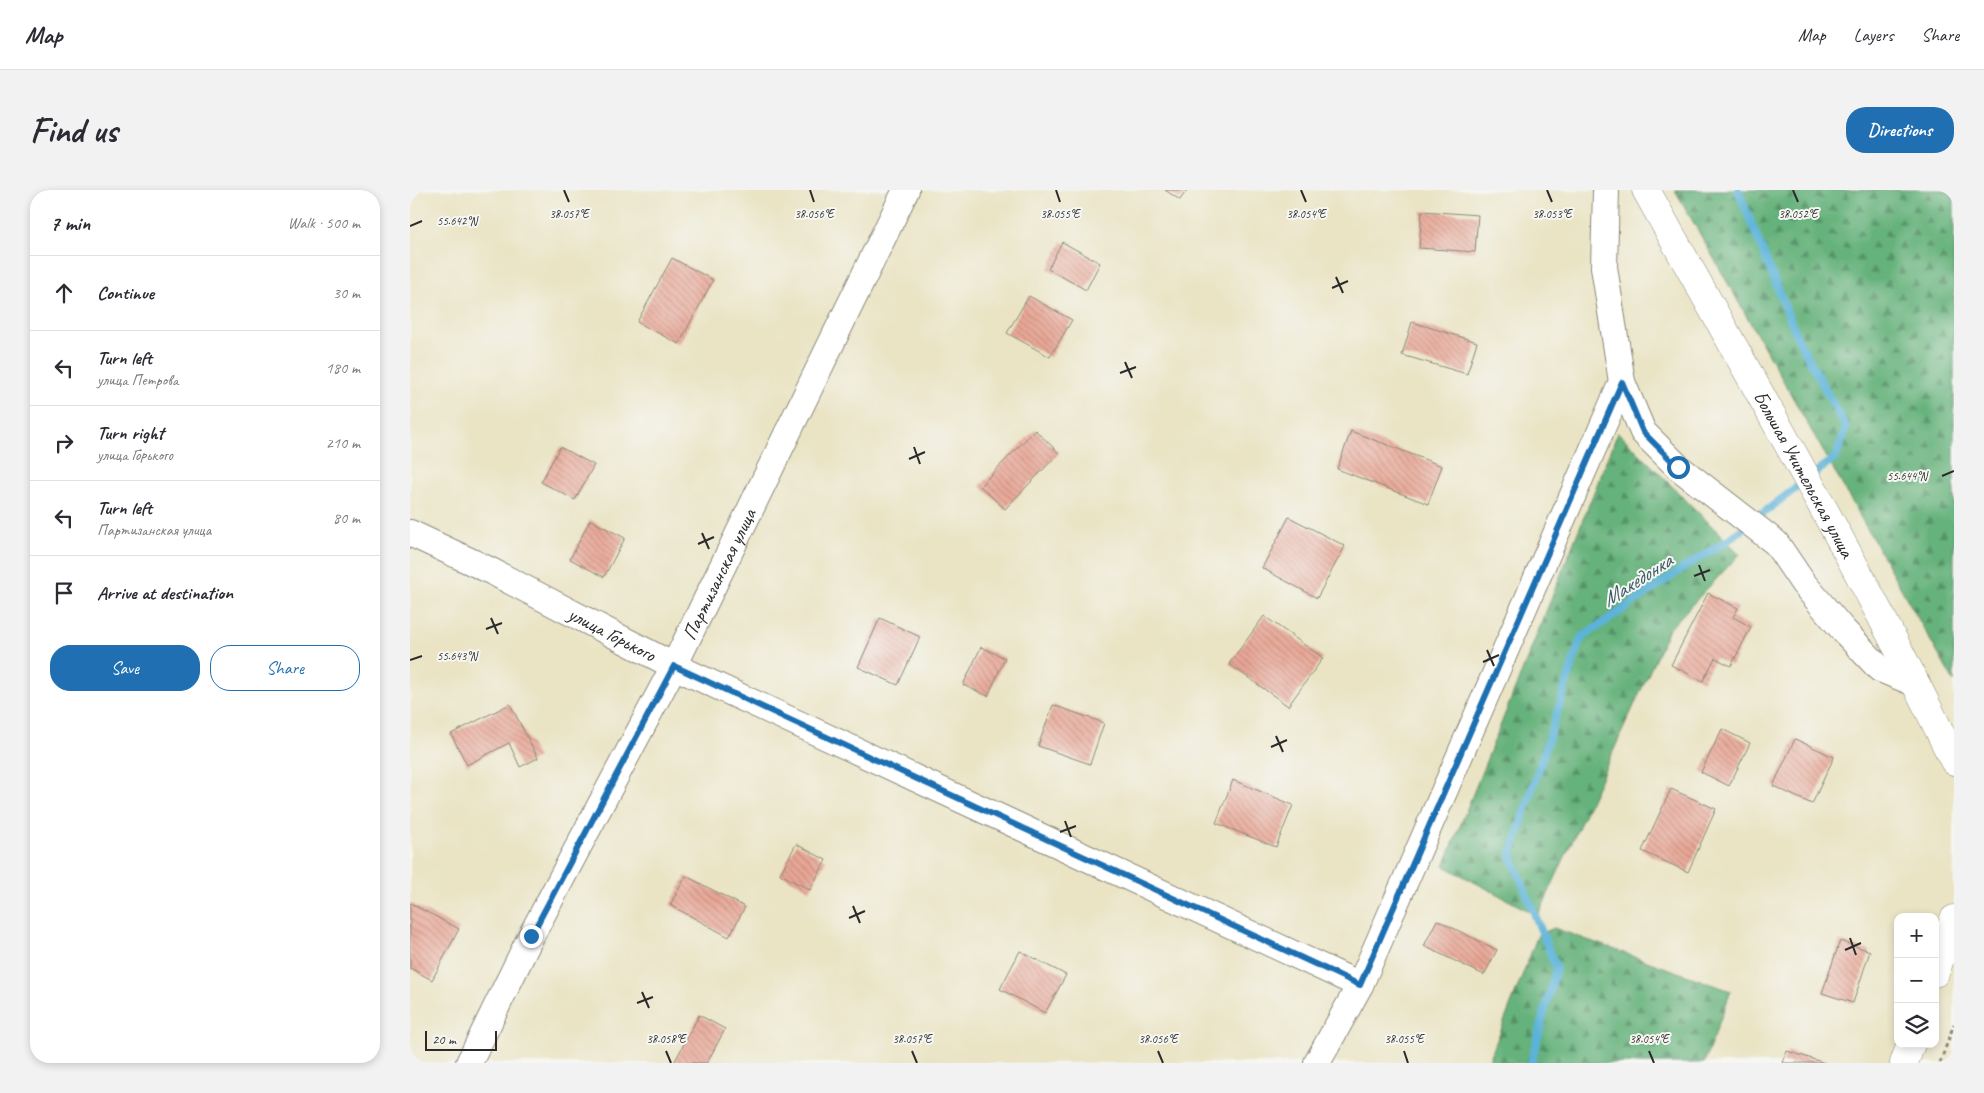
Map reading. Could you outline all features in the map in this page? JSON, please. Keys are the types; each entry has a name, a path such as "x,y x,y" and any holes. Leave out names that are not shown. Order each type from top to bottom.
{"main road":[{"name":"Большая Учительская улица","path":"1646,190 1837,533 1917,684 1954,761"},
{"path":"1939,962 1954,919"},
{"path":"1904,1063 1910,1048"}],"street":[{"name":"Партизанская улица","path":"469,1063 531,936 674,666 906,190"},
{"path":"1606,190 1604,267 1622,382 1643,432 1678,467 1776,543 1803,583 1880,669 1917,684"},
{"path":"1317,1063 1360,985 1622,382"},
{"name":"улица Горького","path":"410,533 489,570 674,666 1360,985"}],"path":[{"path":"1940,1063 1954,1024"}],"green space":[{"path":"1675,190 1954,190 1954,682"},
{"path":"1618,432 1740,554 1669,629 1538,916 1444,866"},
{"path":"1554,928 1731,991 1704,1063 1488,1063 1538,935"}],"building":[{"path":"1165,190 1187,190 1180,200"},
{"path":"1422,211 1478,215 1475,252 1419,248"},
{"path":"1062,242 1100,263 1086,290 1048,269"},
{"path":"672,258 713,280 679,344 637,322"},
{"path":"1029,296 1072,320 1050,357 1007,333"},
{"path":"1412,322 1477,342 1467,374 1402,355"},
{"path":"1035,430 1059,453 1005,509 980,486"},
{"path":"1351,431 1442,466 1428,504 1337,469"},
{"path":"560,447 594,465 575,500 541,482"},
{"path":"1289,517 1345,546 1317,598 1262,568"},
{"path":"590,520 625,538 604,577 570,559"},
{"path":"1708,593 1738,608 1733,617 1751,627 1731,666 1715,658 1703,681 1671,665"},
{"path":"1264,616 1323,658 1288,706 1229,664"},
{"path":"880,618 920,637 898,685 858,667"},
{"path":"981,647 1005,658 988,696 963,685"},
{"path":"510,704 538,758 520,767 509,743 467,765 451,734"},
{"path":"1053,705 1104,723 1090,764 1038,746"},
{"path":"1722,729 1750,743 1729,786 1701,772"},
{"path":"1795,739 1834,757 1812,804 1773,786"},
{"path":"1233,780 1293,805 1276,847 1216,823"},
{"path":"1671,789 1716,809 1688,872 1642,851"},
{"path":"796,844 826,860 810,890 780,874"},
{"path":"686,876 745,907 729,937 670,905"},
{"path":"410,903 459,929 432,980 410,968"},
{"path":"1437,920 1497,950 1484,975 1424,946"},
{"path":"1840,941 1870,951 1853,1003 1822,993"},
{"path":"1020,951 1066,975 1045,1013 1000,989"},
{"path":"699,1015 725,1029 707,1063 674,1063"},
{"path":"1787,1051 1825,1063 1783,1063"}],"waterway":[{"name":"Македонка","path":"1531,1063 1556,968 1511,855 1581,638 1697,559 1727,541 1836,457 1846,428 1798,339 1738,190"}],"route":[{"path":"531,936 674,666 1360,985 1622,382 1643,432 1678,467"}]}
